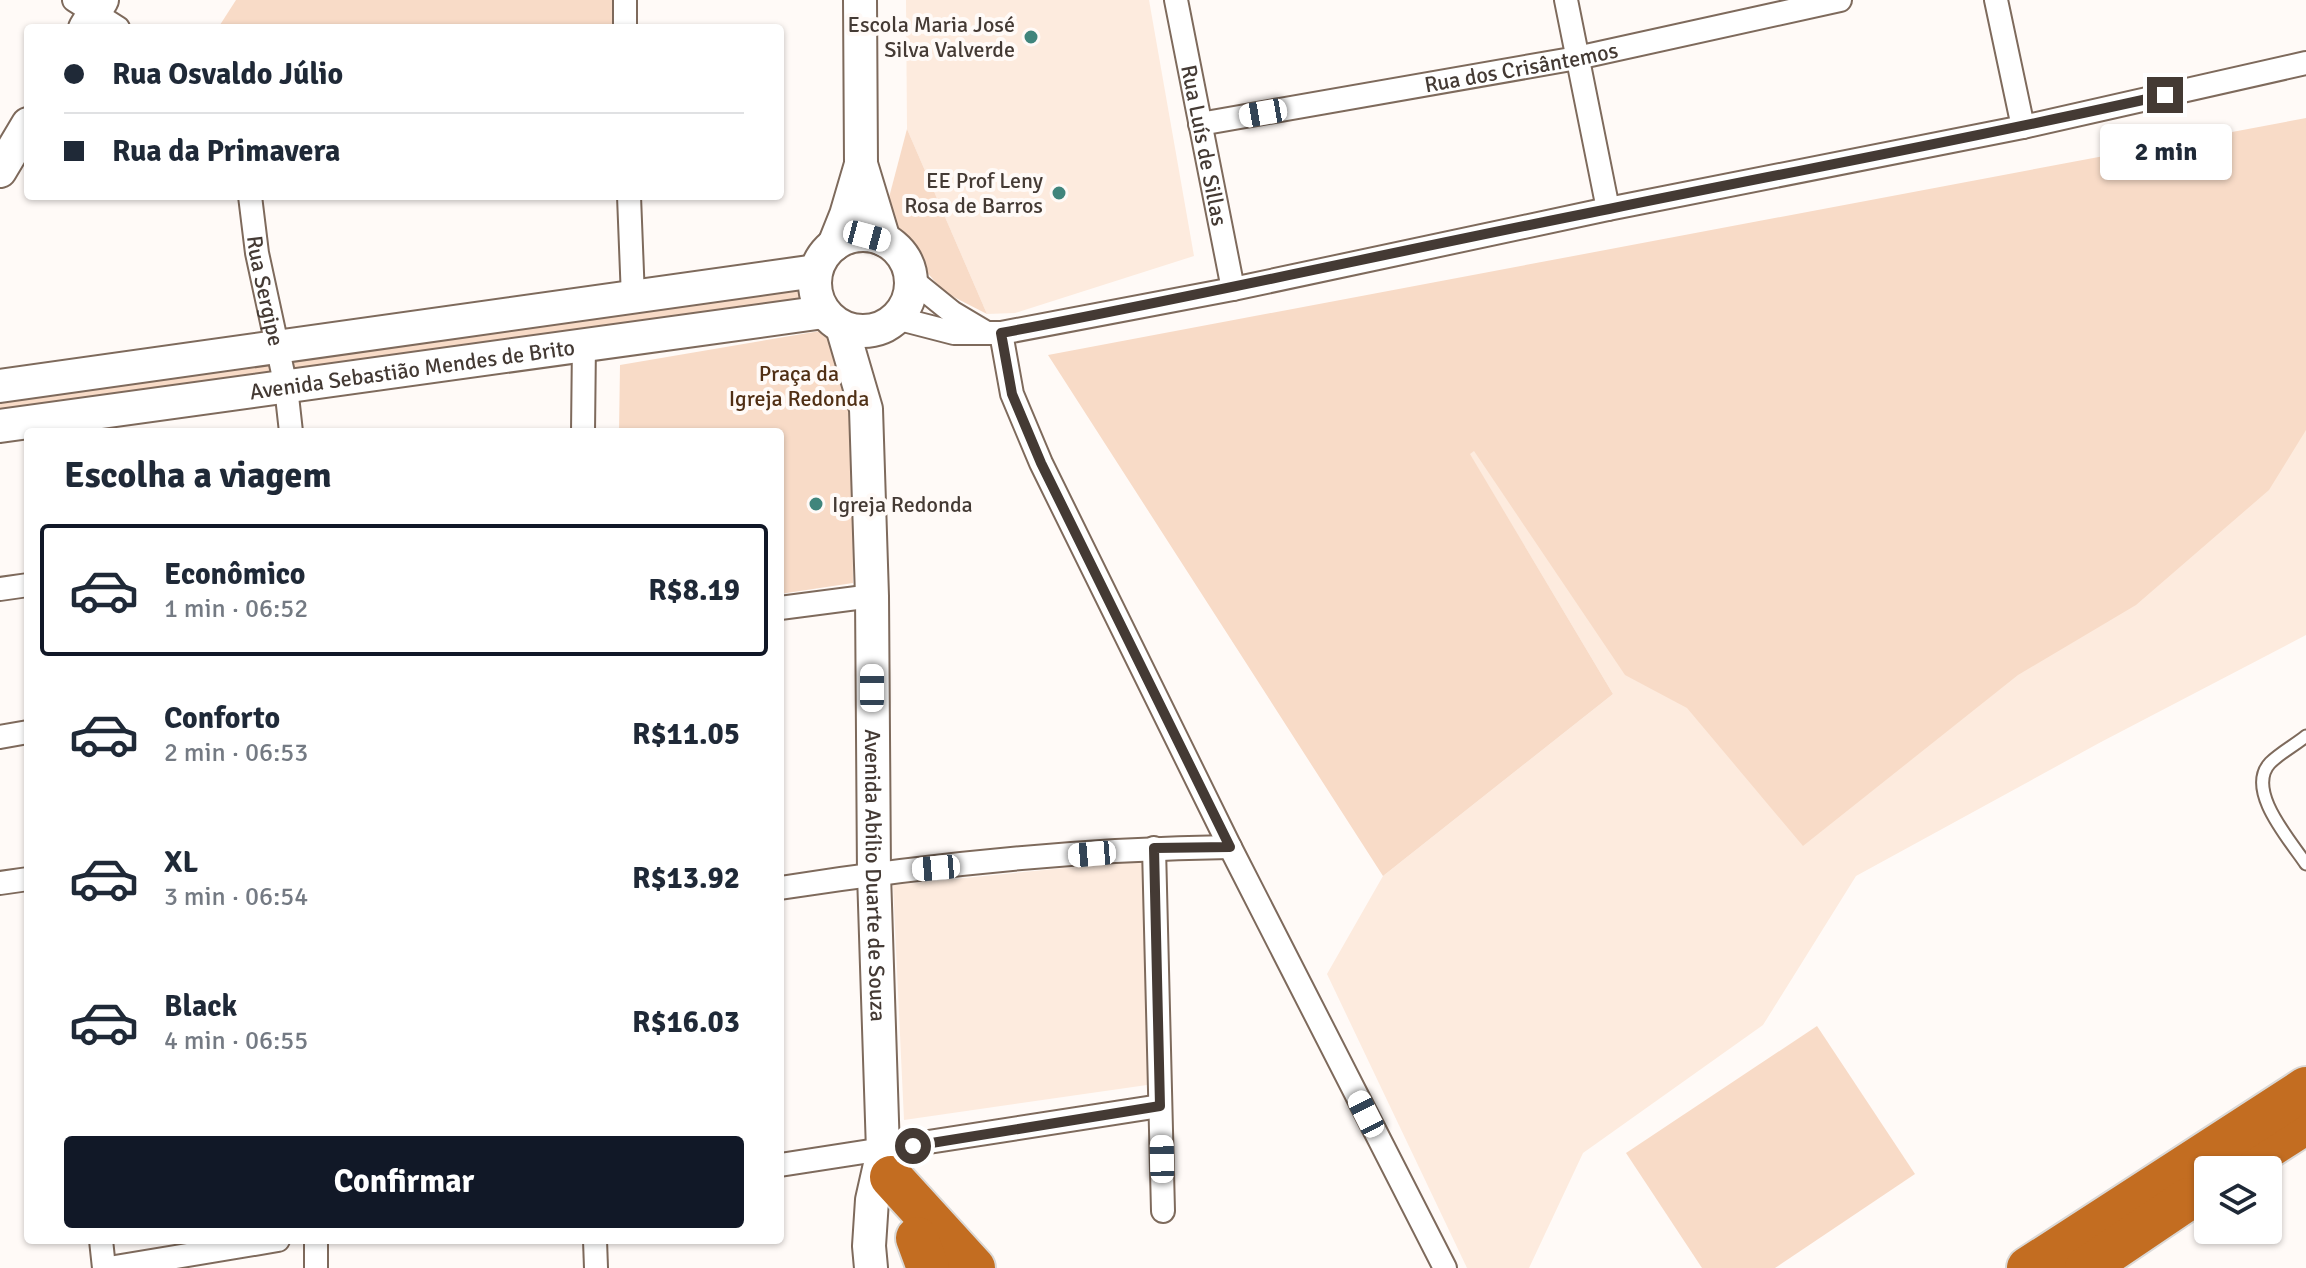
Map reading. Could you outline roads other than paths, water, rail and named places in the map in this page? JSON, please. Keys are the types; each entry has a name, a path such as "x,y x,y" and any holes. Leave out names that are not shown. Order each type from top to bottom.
{"highway":[{"path":"2028,1268 2306,1088"},
{"path":"2255,1156 2306,1123"},
{"path":"887,1164 974,1268"},
{"path":"2086,1268 2194,1195"},
{"path":"2095,1268 2163,1215"}],"main road":[{"path":"860,0 861,164 884,240"},
{"path":"0,171 24,131"},
{"path":"825,258 850,237 867,236 884,240 903,256 911,279 905,307 890,322 863,331 833,319 815,285 825,258 846,215 861,164"},
{"name":"Avenida Sebastião Mendes de Brito","path":"0,386 633,298 825,258"},
{"name":"Avenida Sebastião Mendes de Brito","path":"0,426 584,343 833,319"},
{"name":"Avenida Abílio Duarte de Souza","path":"833,319 866,409"},
{"name":"Avenida Abílio Duarte de Souza","path":"887,1164 874,874 872,596 866,409 890,322"},
{"path":"887,1164 927,1258"},
{"path":"871,1268 872,1200 887,1164"}],"street":[{"path":"625,0 625,24"},
{"name":"Rua Luís de Sillas","path":"1176,0 1233,289"},
{"path":"1566,0 1608,209"},
{"name":"Rua dos Crisântemos","path":"1200,124 1577,58 1840,0"},
{"path":"1996,0 2023,127"},
{"path":"890,322 954,333 994,333 1233,289 1608,209 2023,127 2306,63"},
{"name":"Rua Sergipe","path":"251,200 259,266 286,387 291,428"},
{"path":"629,200 633,298"},
{"path":"911,279 953,313 994,333 1012,394 1041,463 1230,847 1445,1268"},
{"path":"583,428 584,343"},
{"path":"0,589 24,586"},
{"path":"784,607 872,596"},
{"path":"0,737 24,733"},
{"path":"784,887 874,874 1154,848 1230,847"},
{"path":"1154,848 1163,1211"},
{"path":"0,883 24,880"},
{"path":"784,1165 887,1164 1160,1106"},
{"path":"102,1244 107,1268 239,1244"},
{"path":"244,1244 249,1268"},
{"path":"316,1244 316,1268"},
{"path":"595,1244 596,1268"}],"lane":[{"path":"2306,736 2271,763 2261,781 2268,804 2306,864"}],"place":[{"name":"Escola Maria José Silva Valverde","path":"1031,37"},
{"name":"EE Prof Leny Rosa de Barros","path":"1059,193"},
{"name":"Igreja Redonda","path":"816,504"}],"park label":[{"name":"Praça da Igreja Redonda","path":"799,386"}]}
